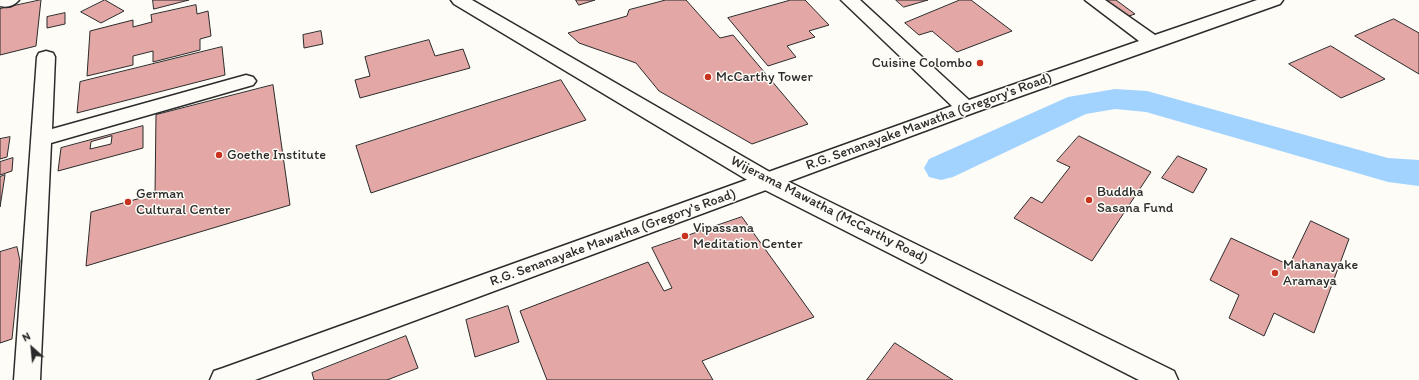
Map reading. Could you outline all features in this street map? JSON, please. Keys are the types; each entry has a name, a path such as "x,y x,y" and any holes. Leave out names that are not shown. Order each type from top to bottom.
{"street":[{"name":"Wijerama Mawatha (McCarthy Road)","path":"460,0 767,182 1164,380"},
{"path":"850,0 966,108"},
{"path":"1094,0 1152,42"},
{"name":"R.G. Senanayake Mawatha (Gregory's Road)","path":"223,380 966,108 1274,0"},
{"path":"28,380 46,57"},
{"path":"42,139 246,81"}],"building":[{"path":"41,0 36,46 0,55 0,9"},
{"path":"105,0 124,11 101,23 81,12"},
{"path":"153,0 189,0 154,9"},
{"path":"576,0 595,0 579,5"},
{"name":"McCarthy Tower","path":"666,0 686,0 720,38 733,35 808,124 752,144 659,91 636,63 579,43 568,33 627,16 629,10"},
{"path":"791,0 805,0 829,25 809,31 815,37 787,46 796,57 768,66 728,18"},
{"path":"896,0 928,0 904,7"},
{"path":"960,0 971,0 1012,31 957,52 932,31 919,35 905,23"},
{"path":"1099,0 1116,0 1135,14 1123,18"},
{"path":"196,5 197,14 208,11 211,36 200,39 200,50 153,62 153,51 133,56 133,65 87,76 90,31 133,20 133,27 152,22 151,15"},
{"path":"65,13 65,24 47,28 47,17"},
{"path":"1394,19 1419,33 1419,74 1355,36"},
{"path":"321,31 323,44 304,48 303,35"},
{"path":"429,40 435,56 463,49 470,68 360,98 355,80 370,76 365,57"},
{"path":"1331,46 1385,79 1341,98 1289,64"},
{"path":"222,47 225,75 77,113 80,82"},
{"path":"561,80 586,120 371,193 356,146"},
{"name":"Goethe Institute","path":"273,85 290,205 86,266 91,212 155,194 156,115"},
{"path":"143,126 143,148 58,171 61,148","holes":["112,136 111,144 90,149 91,142"]},
{"name":"Buddha Sasana Fund","path":"1079,136 1151,172 1092,261 1014,218 1031,197 1042,203 1070,167 1057,161"},
{"path":"10,137 7,157 0,159 0,139"},
{"path":"1178,156 1207,169 1193,193 1162,178"},
{"path":"13,158 12,171 0,175 0,162"},
{"path":"5,175 0,207 0,177"},
{"path":"742,217 814,317 702,361 713,380 547,380 520,311 648,262 664,291 672,288 652,248"},
{"name":"Mahanayake Aramaya","path":"1311,221 1349,239 1314,333 1274,313 1264,336 1229,318 1239,295 1210,280 1231,238 1289,265"},
{"path":"17,247 20,261 12,339 0,343 0,252"},
{"path":"508,306 519,342 475,357 466,320"},
{"path":"406,336 418,368 387,380 314,380 312,373"},
{"path":"895,343 953,380 867,380"}],"waterway":[{"path":"941,168 1079,104 1115,99 1147,102 1388,170 1419,173"}],"place":[{"name":"Cuisine Colombo","path":"980,63"},
{"name":"McCarthy Tower","path":"708,77"},
{"name":"Goethe Institute","path":"219,155"},
{"name":"Buddha Sasana Fund","path":"1089,200"},
{"name":"German Cultural Center","path":"128,202"},
{"name":"Vipassana Meditation Center","path":"685,236"},
{"name":"Mahanayake Aramaya","path":"1275,273"}]}
